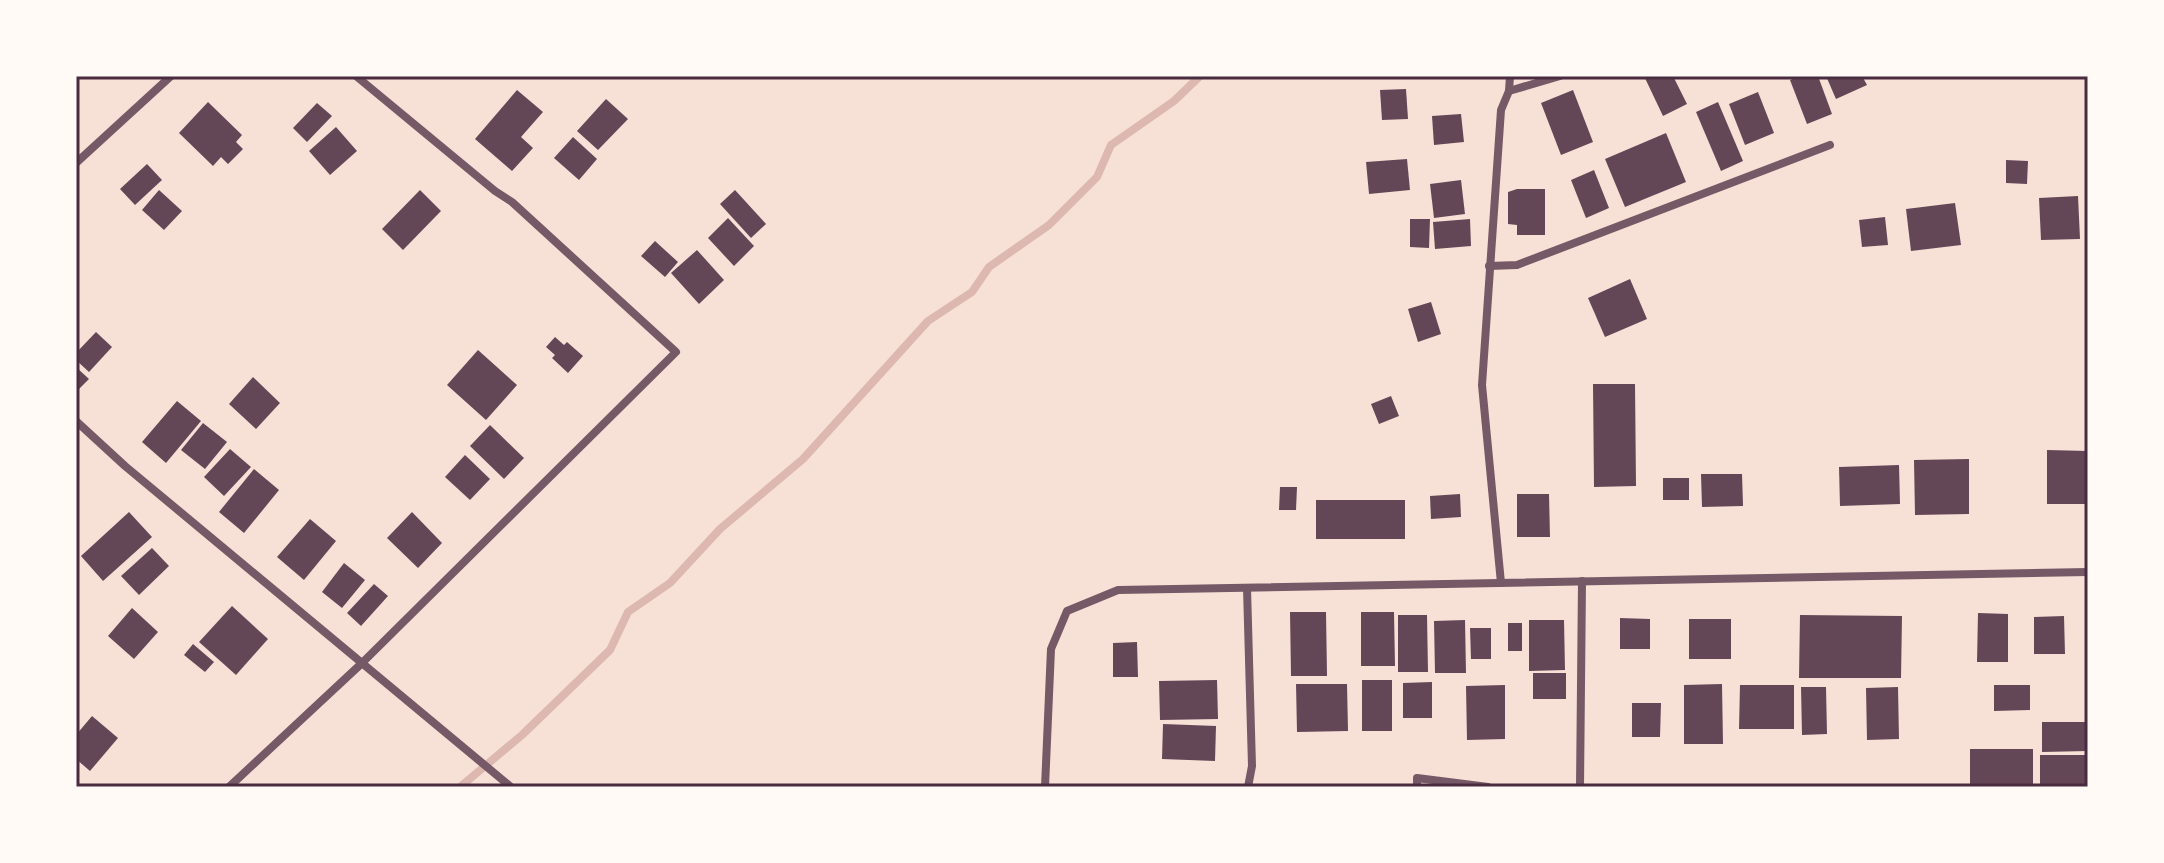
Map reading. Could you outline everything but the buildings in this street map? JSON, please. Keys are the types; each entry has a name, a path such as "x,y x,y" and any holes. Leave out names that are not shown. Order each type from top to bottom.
{"street":[{"path":"76,163 171,76"},
{"path":"229,787 361,664 676,352 512,202 356,76"},
{"path":"1501,583 1482,385 1501,110 1509,91 1510,76"},
{"path":"1509,91 1560,76"},
{"path":"1489,266 1517,265 1830,145"},
{"path":"76,421 361,664 511,787"},
{"path":"1045,787 1051,649 1067,611 1118,590 2088,572"},
{"path":"1580,787 1582,581"},
{"path":"1247,588 1252,766 1248,787"},
{"path":"1417,787 1417,778 1488,787"}],"waterway":[{"path":"460,787 522,735 610,650 628,612 670,583 720,529 803,459 928,321 972,292 989,267 1049,225 1097,177 1111,145 1174,101 1200,76"}]}
